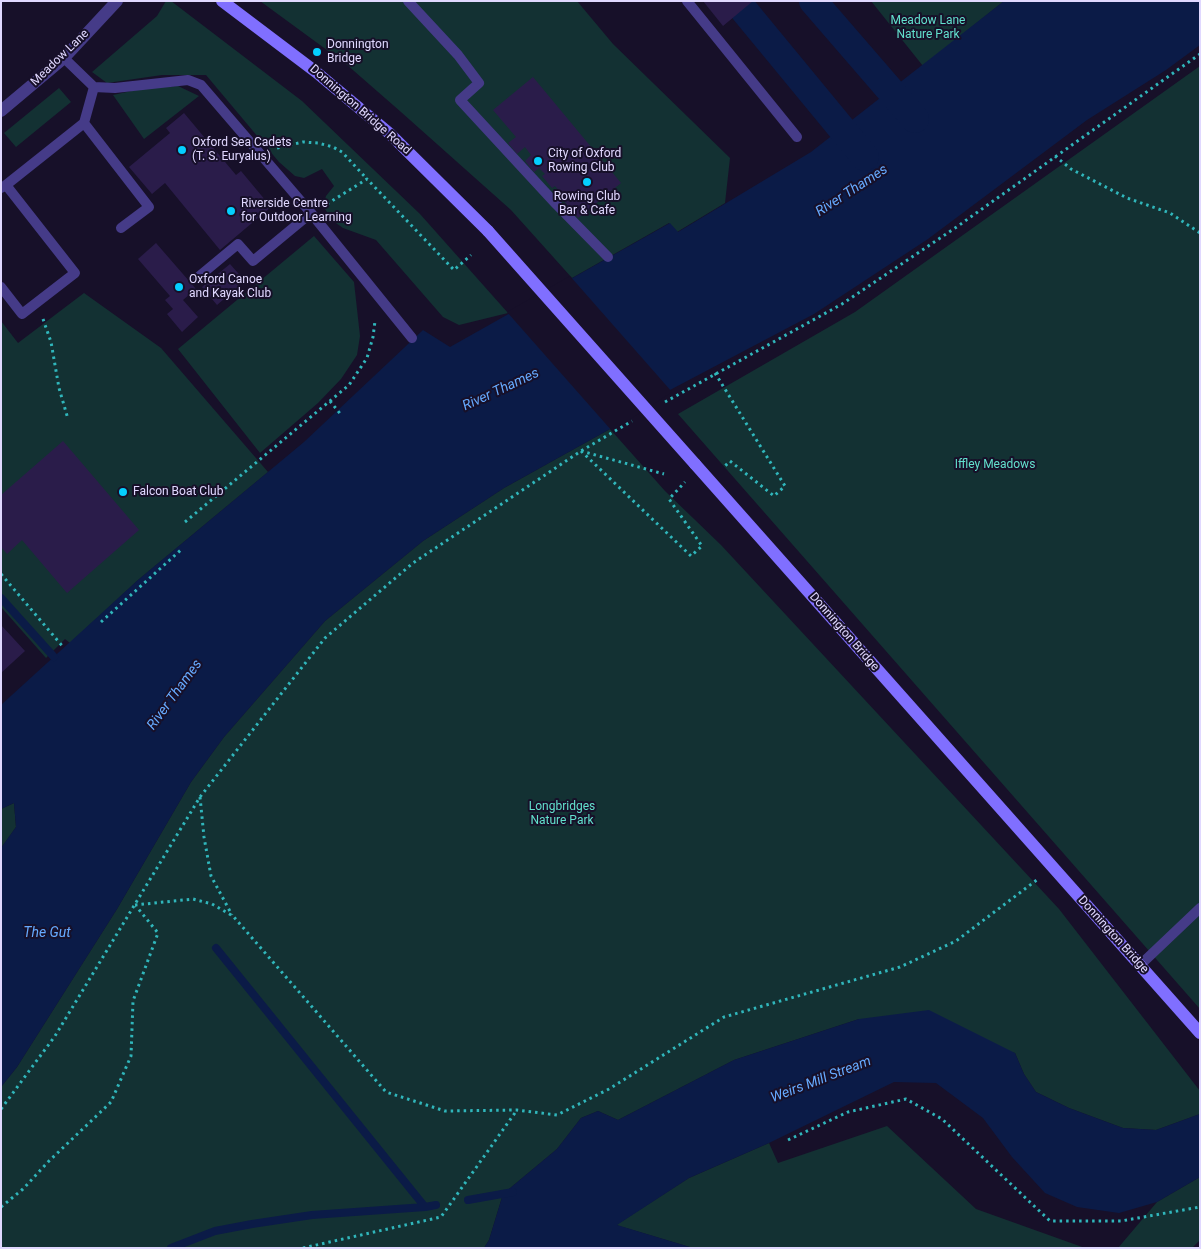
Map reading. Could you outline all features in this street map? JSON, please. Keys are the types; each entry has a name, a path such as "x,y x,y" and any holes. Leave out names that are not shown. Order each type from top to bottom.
{"main road":[{"name":"Donnington Bridge Road","path":"222,1 316,72 389,133 488,231"},
{"name":"Donnington Bridge","path":"488,231 1200,1032"}],"street":[{"name":"Meadow Lane","path":"1,111 64,58 117,1"}],"lane":[{"path":"408,1 458,55 479,83 460,100 608,257"},
{"path":"687,1 798,137"},
{"path":"64,58 94,86 115,88 188,80 201,85 311,214 412,338"},
{"path":"1,287 22,314 75,273 3,187 84,123 94,86"},
{"path":"84,123 149,207 121,228"},
{"path":"197,278 238,244 253,261 311,214"},
{"path":"1140,965 1200,908"}],"path":[{"path":"656,407 842,304 958,226 1200,54"},
{"path":"258,152 303,142 333,147 342,152 454,270 471,255"},
{"path":"1055,156 1071,169 1127,198 1170,213 1200,233"},
{"path":"311,214 367,179"},
{"path":"185,522 349,385 367,358 373,337 377,295"},
{"path":"38,302 51,342 58,388 68,420"},
{"path":"710,481 730,461 774,496 785,486 715,373"},
{"path":"330,401 342,416"},
{"path":"1,1110 55,1036 200,796 325,638 413,563 581,450 640,417"},
{"path":"581,450 664,474"},
{"path":"581,450 691,556 702,546 669,499 687,481"},
{"path":"101,622 183,548"},
{"path":"1,574 64,648"},
{"path":"200,796 204,837 211,876 233,916 386,1092 444,1111 517,1110 558,1115 609,1089 724,1017 900,967 956,941 1038,879 1051,866"},
{"path":"135,906 193,899 212,904 233,916"},
{"path":"1,1207 23,1189 48,1162 111,1102 131,1056 133,1001 158,934 135,906"},
{"path":"788,1140 848,1112 906,1099 942,1119 1050,1221 1121,1221 1200,1207"},
{"path":"303,1248 442,1218 517,1110"}],"green space":[{"path":"166,1 171,1 302,101 420,214 508,313 459,325 443,317 376,240 343,228 333,221 323,206 326,196 334,186 322,169 304,178 295,176 279,162 206,75 162,75 107,83 92,72 157,16"},
{"name":"City of Oxford Rowing Club","path":"260,1 577,1 613,44 730,158 725,203 677,232 669,223 572,278 511,210 401,112 346,64"},
{"name":"Meadow Lane Nature Park","path":"871,1 1004,1 923,66"},
{"name":"Iffley Meadows","path":"1200,66 1200,1009 678,414 855,312"},
{"path":"178,86 199,96 144,139 113,95 145,88"},
{"path":"59,88 71,102 16,147 4,133"},
{"path":"314,236 354,282 360,336 357,355 341,379 318,403 260,453 178,349"},
{"name":"Falcon Boat Club","path":"84,293 161,348 268,472 138,580 70,643 65,639 46,658 1,607 1,321 18,343"},
{"name":"Longbridges Nature Park","path":"610,429 665,491 721,545 1059,909 1200,1091 1200,1114 1156,1130 1123,1128 1069,1108 1036,1092 1024,1074 1015,1053 859,1019 734,1060 618,1120 598,1111 581,1118 557,1149 503,1194 489,1240 484,1248 1,1248 1,1087 17,1067 117,909 191,782 224,737 325,621 423,541 504,488"},
{"path":"14,803 16,827 1,848 1,809"},
{"path":"887,1126 976,1209 1085,1248 693,1248 616,1225 689,1178 769,1143 778,1163"},
{"path":"1200,1177 1200,1240 1192,1248 1118,1248 1157,1202"}],"water":[{"path":"1004,1 1200,1 1200,45 1166,70 1087,120 928,239 814,314 670,390 610,429 504,488 423,541 325,621 224,737 191,782 117,909 17,1067 1,1087 1,848 16,827 14,803 1,809 1,705 138,580 304,442 423,330 450,347 670,223 678,232 811,152"},
{"name":"Weirs Mill Stream","path":"929,1010 1015,1053 1024,1074 1036,1092 1069,1108 1123,1128 1156,1130 1200,1114 1200,1177 1157,1202 1119,1213 1077,1207 1045,1193 1012,1157 983,1118 936,1083 894,1082 769,1143 689,1178 617,1225 693,1248 484,1248 489,1240 503,1194 557,1149 581,1118 598,1111 618,1120 734,1060 859,1019"}],"pier":[{"path":"570,276 672,392 612,431 507,312"}],"building":[{"path":"703,1 753,1 723,26"},
{"path":"533,77 621,183 578,218 559,195 561,193 555,186 552,188 542,176 545,174 539,168 534,172 525,161 531,155 525,147 517,154 508,143 516,137 493,110"},
{"name":"Oxford Sea Cadets (T. S. Euryalus)","path":"184,113 236,175 241,171 271,207 220,250 165,183 152,194 129,167 170,133 166,128"},
{"path":"156,243 196,289 183,300 198,317 182,332 167,314 173,309 165,300 170,296 138,259"},
{"path":"230,264 245,281 217,305 202,287"},
{"name":"Falcon Boat Club","path":"63,441 139,530 67,593 22,540 7,554 1,547 1,495"},
{"path":"1,625 25,651 1,673"}],"waterway":[{"path":"813,1 915,119"},
{"path":"743,9 865,157"},
{"path":"1,598 54,657"},
{"path":"216,948 425,1207 436,1205"},
{"path":"468,1200 513,1192"},
{"path":"171,1248 215,1231 252,1224 312,1215 425,1207"}],"place":[{"name":"Donnington Bridge","path":"317,52"},
{"name":"Oxford Sea Cadets (T. S. Euryalus)","path":"182,150"},
{"name":"City of Oxford Rowing Club","path":"538,161"},
{"name":"Rowing Club Bar & Cafe","path":"587,182"},
{"name":"Riverside Centre for Outdoor Learning","path":"231,211"},
{"name":"Oxford Canoe and Kayak Club","path":"179,287"},
{"name":"Falcon Boat Club","path":"123,492"}],"water label":[{"name":"River Thames","path":"852,191"},
{"name":"River Thames","path":"501,390"},
{"name":"River Thames","path":"175,695"},
{"name":"The Gut","path":"47,933"}]}
